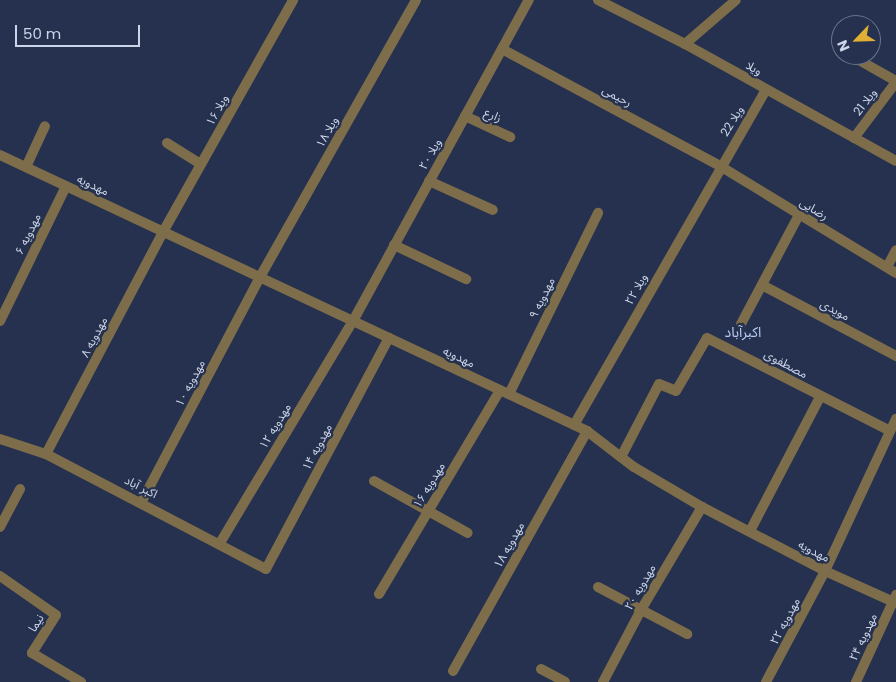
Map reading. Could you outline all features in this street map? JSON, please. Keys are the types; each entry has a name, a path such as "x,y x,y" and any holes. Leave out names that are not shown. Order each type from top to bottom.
{"street":[{"name":"ویلا ۱۶","path":"163,232 293,0"},
{"name":"ویلا ۱۸","path":"260,277 416,0"},
{"name":"ویلا ۲۰","path":"353,321 529,0"},
{"name":"ویلا","path":"598,0 685,44 896,161"},
{"path":"685,44 733,1"},
{"name":"رحیمی","path":"502,49 720,166"},
{"name":"ویلا 21","path":"854,138 896,81 868,65"},
{"name":"ویلا 22","path":"720,166 766,90"},
{"name":"زارع","path":"465,116 510,137"},
{"path":"26,167 45,126"},
{"path":"167,143 201,164"},
{"name":"مهدویه","path":"0,155 574,425 586,431 621,457 702,507 825,571 895,600"},
{"name":"رضایی","path":"720,166 896,273"},
{"name":"ویلا ۲۲","path":"574,425 720,166"},
{"path":"429,181 493,210"},
{"name":"مهدویه ۶","path":"0,321 66,186"},
{"name":"مهدویه ۹","path":"505,392 598,213"},
{"path":"741,324 799,214"},
{"name":"مهدویه ۸","path":"46,454 163,232"},
{"path":"394,245 466,279"},
{"path":"887,267 896,250"},
{"name":"مهدویه ۱۰","path":"142,501 260,277"},
{"name":"مویدی","path":"762,285 896,356"},
{"name":"مهدویه ۱۲","path":"220,543 353,321"},
{"name":"مهدویه ۱۴","path":"266,569 389,338"},
{"name":"مصطفوی","path":"621,457 659,384 676,391 707,338 890,431"},
{"name":"مهدویه ۱۶","path":"379,594 428,511 505,392"},
{"path":"750,531 820,397"},
{"path":"825,571 896,419"},
{"name":"مهدویه ۱۸","path":"453,671 586,431"},
{"name":"اکبر آباد","path":"0,439 46,454 142,501 266,569"},
{"path":"374,480 468,533"},
{"path":"0,527 20,489"},
{"name":"مهدویه ۲۰","path":"603,682 641,610 702,507"},
{"name":"مهدویه ۲۲","path":"766,682 825,571"},
{"name":"نیما","path":"0,576 56,615 32,653 81,682"},
{"path":"598,587 688,634"},
{"name":"مهدویه ۲۴","path":"856,682 895,600"},
{"path":"541,669 565,682"}],"district":[{"name":"اکبرآباد","path":"743,332"}]}
